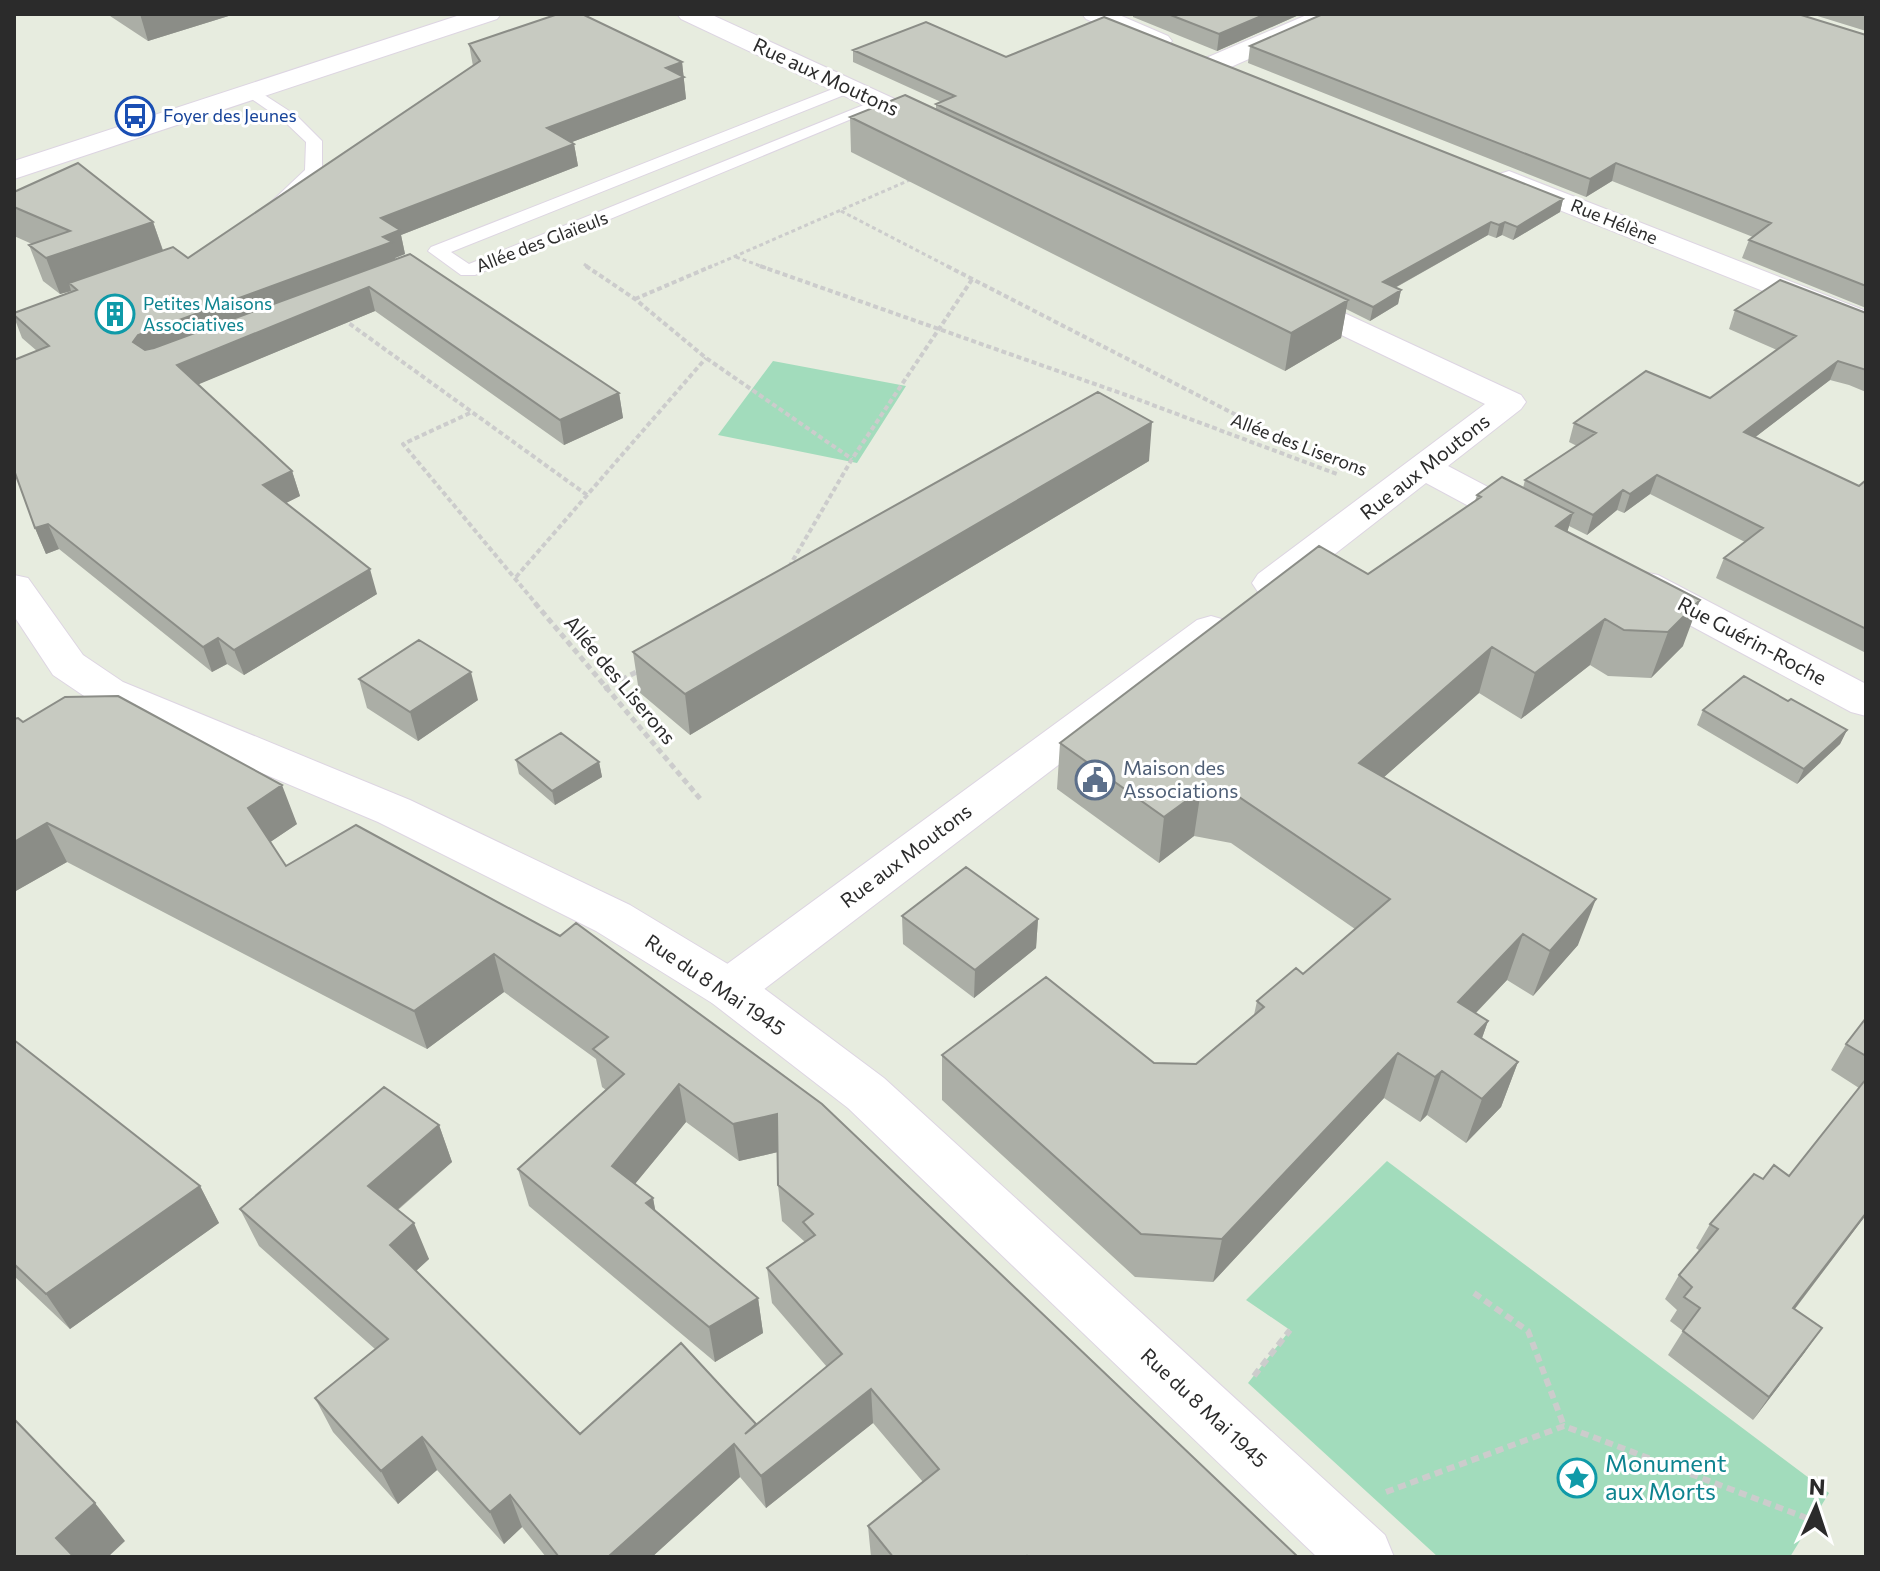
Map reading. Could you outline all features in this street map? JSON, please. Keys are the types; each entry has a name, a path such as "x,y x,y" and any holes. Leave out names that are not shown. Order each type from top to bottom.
{"street":[{"path":"14,170 488,14"},
{"name":"Rue aux Moutons","path":"690,14 971,145"},
{"path":"1095,14 1244,76"},
{"path":"1215,64 1330,14"},
{"name":"Rue Hélène","path":"1481,169 1866,322"},
{"name":"Rue aux Moutons","path":"729,989 1426,469 1509,402 1253,280"},
{"path":"1426,469 1563,542"},
{"name":"Rue Guérin-Roche","path":"1618,571 1866,702"},
{"name":"Rue du 8 Mai 1945","path":"14,587 92,701 394,811 613,918 729,989 866,1093 1363,1557"}],"lane":[{"name":"Allée des Glaïeuls","path":"848,88 437,251 468,271 551,240 882,103"},
{"path":"252,92 291,119 314,141 313,171 266,214"},
{"path":"419,267 447,257"}],"path":[{"path":"890,14 902,14"},
{"path":"635,299 916,177"},
{"name":"Allée des Liserons","path":"841,211 1390,495"},
{"path":"551,240 635,299 706,358 852,459"},
{"name":"Allée des Liserons","path":"736,257 1126,395 1390,495"},
{"path":"784,576 852,459 973,278"},
{"path":"335,313 587,495"},
{"path":"516,577 706,358"},
{"path":"1112,402 1126,395"},
{"name":"Allée des Liserons","path":"470,413 403,444 516,577 604,689 702,801"},
{"path":"604,689 645,668"},
{"path":"1474,1293 1528,1331 1564,1426"},
{"path":"1248,1383 1290,1330"},
{"path":"1373,1497 1564,1426 1812,1520"}],"green space":[{"path":"773,361 906,386 857,463 718,435"},
{"path":"1387,1161 1829,1493 1790,1557 1438,1557 1248,1383 1290,1330 1246,1300"}],"building":[{"path":"558,14 582,14 682,62 666,68 684,77 547,128 574,144 381,218 400,230 383,237 392,242 138,335 133,342 145,350 154,348 410,254 619,393 560,420 369,287 177,365 292,471 263,485 370,569 234,650 218,638 203,647 48,524 35,528 14,470 14,360 49,346 14,313 77,290 69,283 173,247 188,258 480,61 469,44"},
{"path":"1168,14 1266,14 1219,34"},
{"path":"1323,14 1798,14 1866,35 1866,286 1749,240 1771,223 1616,163 1590,179 1250,46"},
{"path":"1104,17 1563,199 1517,227 1505,222 1499,225 1491,222 1383,282 1401,290 1373,307 936,104 955,96 853,50 926,22 1006,57"},
{"path":"905,95 1348,300 1291,333 850,117"},
{"path":"78,163 153,222 46,258 29,245 70,231 14,207 14,192"},
{"path":"1780,280 1866,313 1866,370 1838,361 1744,432 1859,486 1866,480 1866,629 1724,558 1763,528 1657,475 1630,494 1623,490 1593,515 1525,480 1596,433 1574,423 1646,371 1710,398 1796,336 1735,310"},
{"path":"1098,392 1152,422 685,694 633,652"},
{"path":"1502,477 1573,513 1556,526 1700,600 1668,632 1624,630 1605,619 1535,673 1492,647 1359,763 1596,899 1550,951 1523,934 1458,1002 1488,1021 1475,1034 1518,1062 1482,1099 1442,1071 1435,1077 1398,1053 1222,1239 1141,1234 942,1055 1046,977 1154,1063 1196,1064 1264,1007 1257,1001 1296,968 1303,974 1390,899 1239,797 1201,790 1164,817 1060,743 1319,546 1368,574 1481,497 1477,495"},
{"path":"419,640 471,672 410,712 359,679"},
{"path":"1744,676 1847,730 1804,769 1703,710"},
{"path":"118,696 282,785 248,808 286,866 356,825 560,936 576,923 822,1104 1298,1557 893,1557 868,1526 939,1469 871,1389 761,1476 734,1444 608,1557 559,1557 510,1495 490,1512 422,1437 381,1471 315,1398 388,1339 240,1209 384,1087 439,1125 368,1186 414,1223 390,1245 580,1434 681,1343 756,1424 745,1434 842,1354 767,1268 815,1235 803,1222 813,1214 778,1185 777,1114 733,1124 679,1084 612,1166 653,1198 646,1203 758,1298 709,1327 518,1169 624,1074 593,1049 608,1037 494,954 414,1011 47,823 14,842 14,719 23,722 65,697"},
{"path":"561,733 599,762 552,791 516,760"},
{"path":"966,867 1038,919 975,970 902,916"},
{"path":"1866,1018 1866,1056 1846,1044"},
{"path":"14,1040 200,1186 46,1294 14,1264"},
{"path":"1866,1079 1866,1213 1793,1308 1822,1328 1769,1397 1683,1331 1700,1308 1684,1297 1692,1287 1679,1275 1718,1229 1710,1224 1754,1174 1763,1179 1774,1165 1789,1176"},
{"path":"14,1419 95,1503 56,1538 74,1557 14,1557"}],"place":[{"name":"Foyer des Jeunes","path":"135,116"},
{"name":"Petites Maisons Associatives","path":"115,314"},
{"name":"Maison des Associations","path":"1095,780"},
{"name":"Monument aux Morts","path":"1577,1478"}]}
